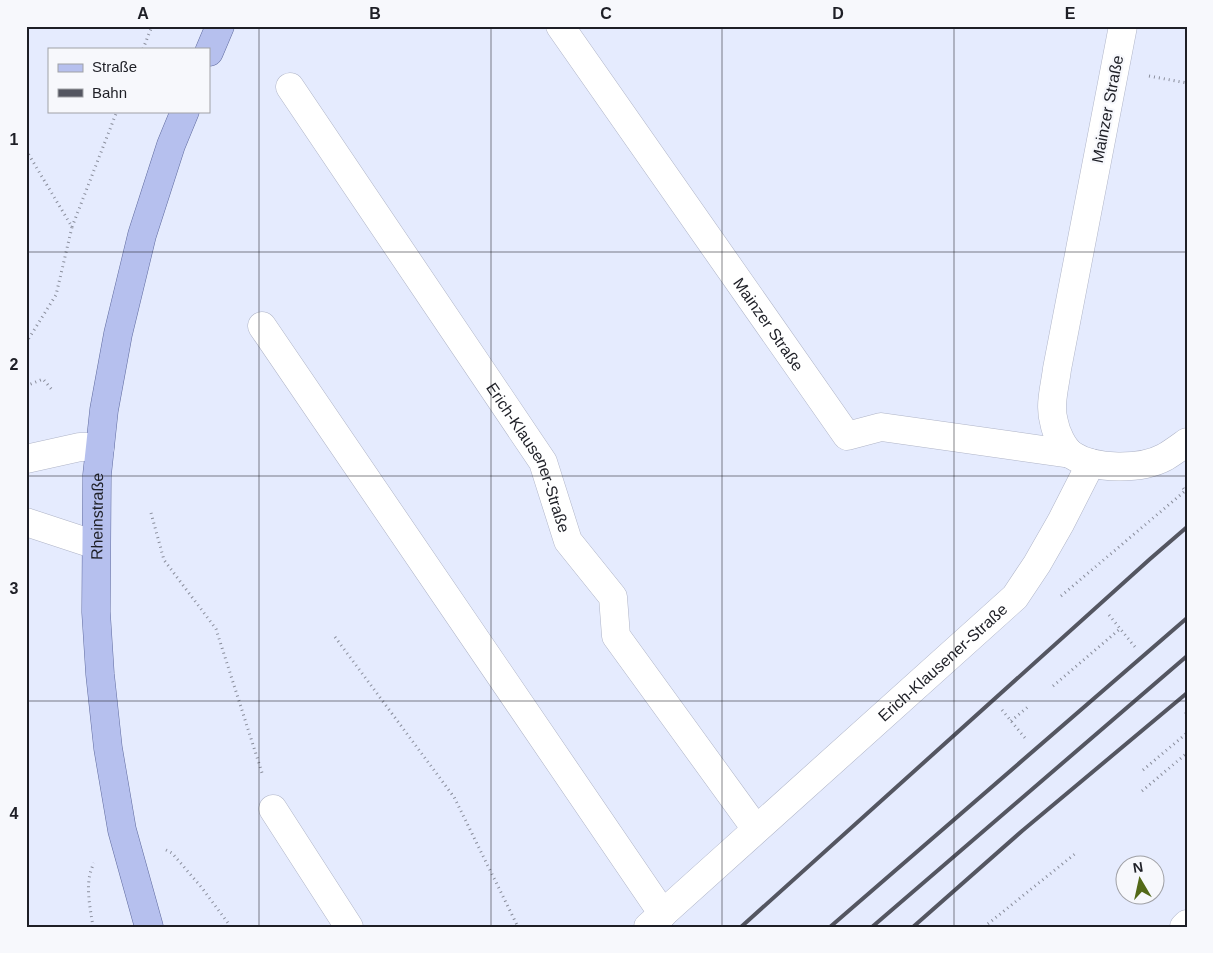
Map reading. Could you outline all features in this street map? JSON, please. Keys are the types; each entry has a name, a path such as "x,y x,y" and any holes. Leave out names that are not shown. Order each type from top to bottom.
{"main road":[{"path":"210,50 220,26"},
{"name":"Rheinstraße","path":"149,927 122,830 108,748 96,612 97,475 104,410 118,334 140,244 171,145 185,112"}],"street":[{"name":"Mainzer Straße","path":"560,26 847,436 881,427 1081,459"},
{"name":"Mainzer Straße","path":"1081,459 1060,440 1054,422 1052,406 1057,369 1122,26"},
{"name":"Erich-Klausener-Straße","path":"290,87 543,462 568,540 613,598 616,636 756,830"},
{"name":"Erich-Klausener-Straße","path":"262,326 656,920 1015,597 1062,522 1081,459"},
{"path":"1081,459 1102,466 1133,466 1164,458 1187,442"},
{"path":"26,459 80,447 100,447"},
{"path":"26,522 96,545"},
{"path":"274,809 349,927"},
{"path":"1184,927 1187,924"}],"path":[{"path":"143,48 152,26"},
{"path":"26,341 56,295 72,227 117,112"},
{"path":"26,150 72,227"},
{"path":"26,386 43,379 53,391"},
{"path":"1057,599 1185,491 1164,458"},
{"path":"152,513 164,560 216,629 274,809"},
{"path":"1109,615 1135,647"},
{"path":"1053,686 1120,628"},
{"path":"335,637 454,797 518,927"},
{"path":"1011,721 1029,706"},
{"path":"1002,710 1025,738"},
{"path":"1143,770 1187,733"},
{"path":"1142,791 1187,753"},
{"path":"122,830 172,853 232,927"},
{"path":"984,927 1076,853"}],"railway":[{"path":"741,927 1187,527"},
{"path":"830,927 1187,618"},
{"path":"872,927 1187,656"},
{"path":"913,927 1022,831 1187,693"}]}
